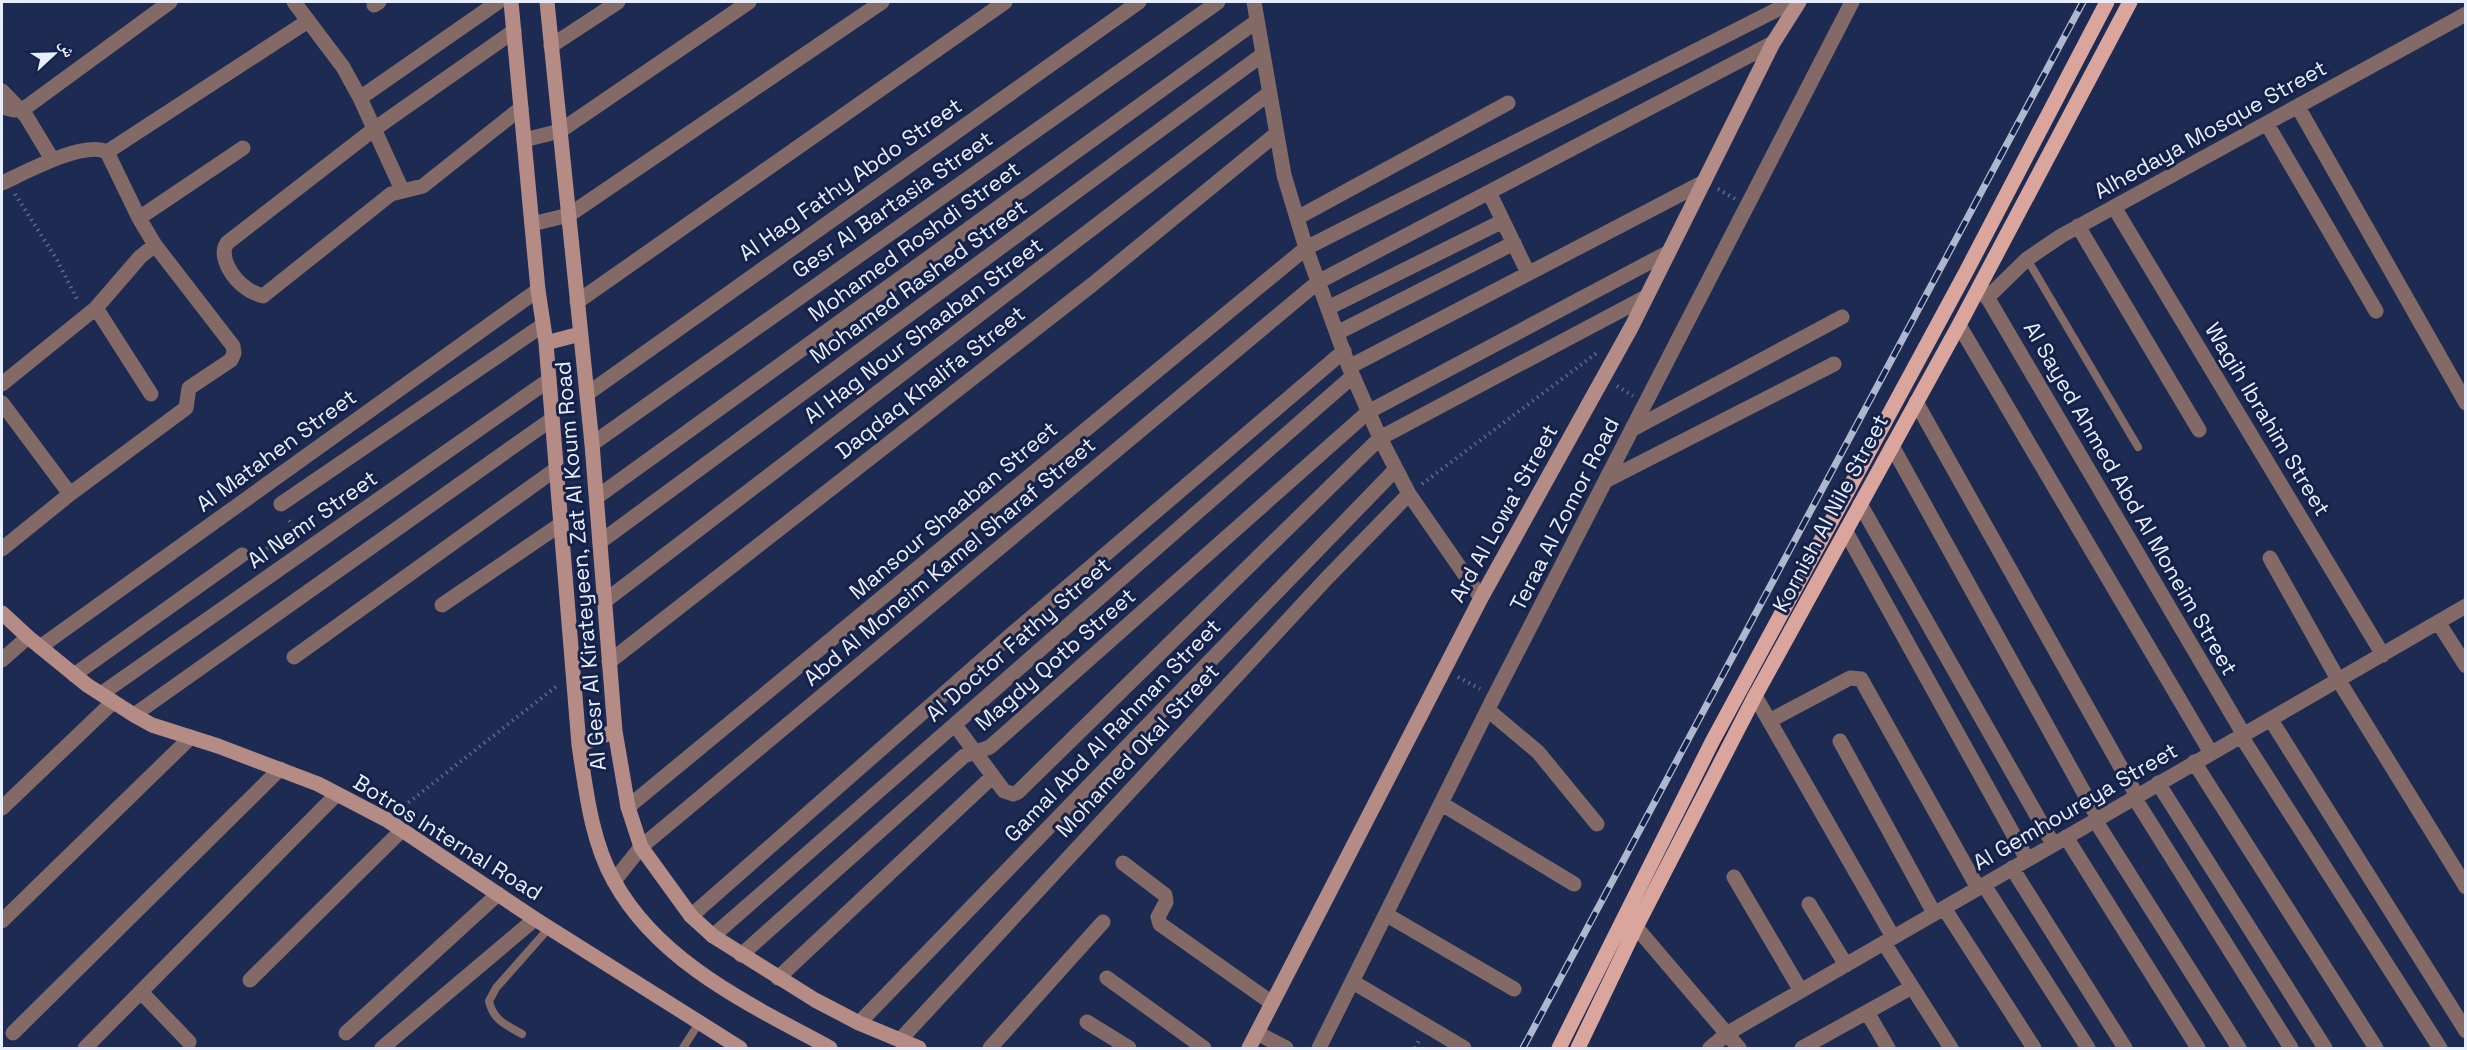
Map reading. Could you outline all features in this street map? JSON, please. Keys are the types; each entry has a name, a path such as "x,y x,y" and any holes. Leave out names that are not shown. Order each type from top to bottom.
{"main road":[{"name":"Kornish Al Nile Street","path":"1559,1048 1712,742 1961,281 2107,2"},
{"name":"Kornish Al Nile Street","path":"1578,1048 1636,927 1755,696 1959,325 2130,2"}],"street":[{"path":"2,107 20,110 170,2"},
{"path":"294,2 343,67 360,98 402,190"},
{"path":"360,98 498,2"},
{"name":"Al Gesr Al Kirateyeen, Zat Al Koum Road","path":"511,2 538,290 546,343 579,745 590,811 601,850 614,881 645,925 677,957 753,1007 830,1048"},
{"name":"Al Gesr Al Kirateyeen, Zat Al Koum Road","path":"547,2 597,497 615,731 628,807 641,847 692,916 713,936 778,978 860,1023 919,1048"},
{"path":"551,46 618,2"},
{"path":"524,140 560,131 749,2"},
{"path":"532,224 569,214 882,2"},
{"path":"577,302 1005,2"},
{"name":"Al Hag Fathy Abdo Street","path":"587,394 1139,2"},
{"name":"Gesr Al Bartasia Street","path":"592,444 1218,2"},
{"path":"1254,2 1275,134 1296,218 1351,371 1380,438 1409,494 1481,598"},
{"name":"Mansour Shaaban Street","path":"628,807 1306,248 1792,2"},
{"name":"Ard Al Lowa' Street","path":"1249,1048 1481,598 1603,378 1773,43 1799,2"},
{"name":"Teraa Al Zomor Road","path":"1319,1048 1491,703 1852,2"},
{"name":"Alhedaya Mosque Street","path":"1987,298 2026,259 2078,226 2466,14"},
{"path":"4,182 52,159 95,149 107,152 308,21"},
{"name":"Mohamed Roshdi Street","path":"597,497 1257,21"},
{"path":"514,31 374,130 227,243 223,258 241,284 263,296 391,195 402,190 410,191 423,186 521,108"},
{"name":"Abd Al Moneim Kamel Sharaf Street","path":"614,881 641,847 1318,282 1773,43"},
{"name":"Mohamed Rashed Street","path":"600,542 1262,55"},
{"path":"2,91 20,110 52,159"},
{"name":"Al Hag Nour Shaaban Street","path":"604,601 1268,94"},
{"path":"1296,218 1508,103"},
{"path":"2298,107 2466,403"},
{"path":"2267,124 2376,311"},
{"name":"Daqdaq Khalifa Street","path":"609,662 1093,284 1275,134"},
{"path":"139,218 243,148"},
{"path":"2,549 70,494 186,408 189,388 231,360 234,353 233,346 155,245 139,218 107,152"},
{"name":"Al Doctor Fathy Street","path":"713,936 1351,371 1528,273 1704,182"},
{"path":"1489,192 1528,273"},
{"name":"Wagih Ibrahim Street","path":"2114,207 2383,655"},
{"path":"1328,308 1503,221"},
{"path":"2078,226 2199,430"},
{"path":"1337,333 1514,243"},
{"path":"2,384 91,312 140,257 155,245"},
{"name":"Magdy Qotb Street","path":"741,955 964,756 990,747 1368,412 1667,254"},
{"name":"Al Sayed Ahmed Abd Al Moneim Street","path":"1979,284 2242,736 2440,1048"},
{"name":"Al Matahen Street","path":"2,660 34,642 538,290"},
{"path":"955,724 1004,791 1013,794 1018,792 1380,438 1646,297"},
{"path":"91,312 151,394"},
{"path":"1633,429 1842,317"},
{"path":"281,504 543,325"},
{"path":"1959,325 2211,753"},
{"path":"546,343 580,334"},
{"path":"692,916 1012,634 1344,351"},
{"path":"1607,480 1834,364"},
{"name":"Al Nemr Street","path":"2,808 107,698 549,380"},
{"path":"1916,402 2135,796 2291,1048"},
{"path":"2,403 70,494"},
{"path":"134,715 552,419"},
{"path":"1892,446 2097,819 2239,1048"},
{"path":"294,657 556,469"},
{"name":"Gamal Abd Al Rahman Street","path":"860,1023 1396,469"},
{"name":"Mohamed Okal Street","path":"900,1040 1327,578 1409,494"},
{"path":"1860,504 2059,841 2198,1048"},
{"path":"442,605 561,524"},
{"path":"1846,532 2028,859"},
{"path":"74,675 242,555"},
{"path":"2270,558 2339,681 2466,886"},
{"name":"Al Gemhoureya Street","path":"1710,1048 1728,1033 2466,606"},
{"name":"Botros Internal Road","path":"2,614 74,675 152,726 280,769 338,794 387,820 535,919 740,1048"},
{"path":"2438,622 2466,666"},
{"path":"1769,721 1850,678 1861,679 1981,886 2088,1048"},
{"path":"1755,696 1912,987 1948,1048"},
{"path":"1491,703 1538,752 1597,824"},
{"path":"2271,720 2466,1030"},
{"path":"579,745 615,731"},
{"path":"2,921 190,738"},
{"path":"1840,741 1939,910 2034,1048"},
{"path":"2194,762 2376,1048"},
{"path":"13,1033 280,769"},
{"path":"778,978 993,776"},
{"path":"2158,783 2325,1048"},
{"path":"86,1048 338,794"},
{"path":"1442,804 1574,884"},
{"path":"250,980 402,830"},
{"path":"1123,863 1165,895 1166,902 1158,917 1160,924 1272,1003"},
{"path":"2012,868 2125,1048"},
{"path":"1734,877 1801,991"},
{"path":"346,1033 498,894"},
{"path":"1809,904 1845,965"},
{"path":"1387,915 1514,989"},
{"path":"382,1048 535,919"},
{"path":"990,1048 1103,922"},
{"path":"1636,927 1739,1048"},
{"path":"1107,978 1204,1048"},
{"path":"1353,982 1464,1048"},
{"path":"1802,1048 1912,987"},
{"path":"141,992 189,1042"},
{"path":"1867,1012 1888,1048"},
{"path":"1087,1022 1129,1048"},
{"path":"1257,1033 1286,1048"}],"lane":[{"path":"2026,259 2138,447"},
{"path":"522,1034 499,1021 489,1001 496,988 549,928"},
{"path":"683,1048 699,1023"}],"path":[{"path":"4,182 91,312"},
{"path":"1704,182 1747,206"},
{"path":"1409,494 1604,347"},
{"path":"1603,378 1646,403"},
{"path":"242,555 256,557 294,528 280,507 281,504"},
{"path":"1444,669 1491,703"},
{"path":"387,820 573,674"}],"railway":[{"path":"1523,1048 2083,2"}]}
